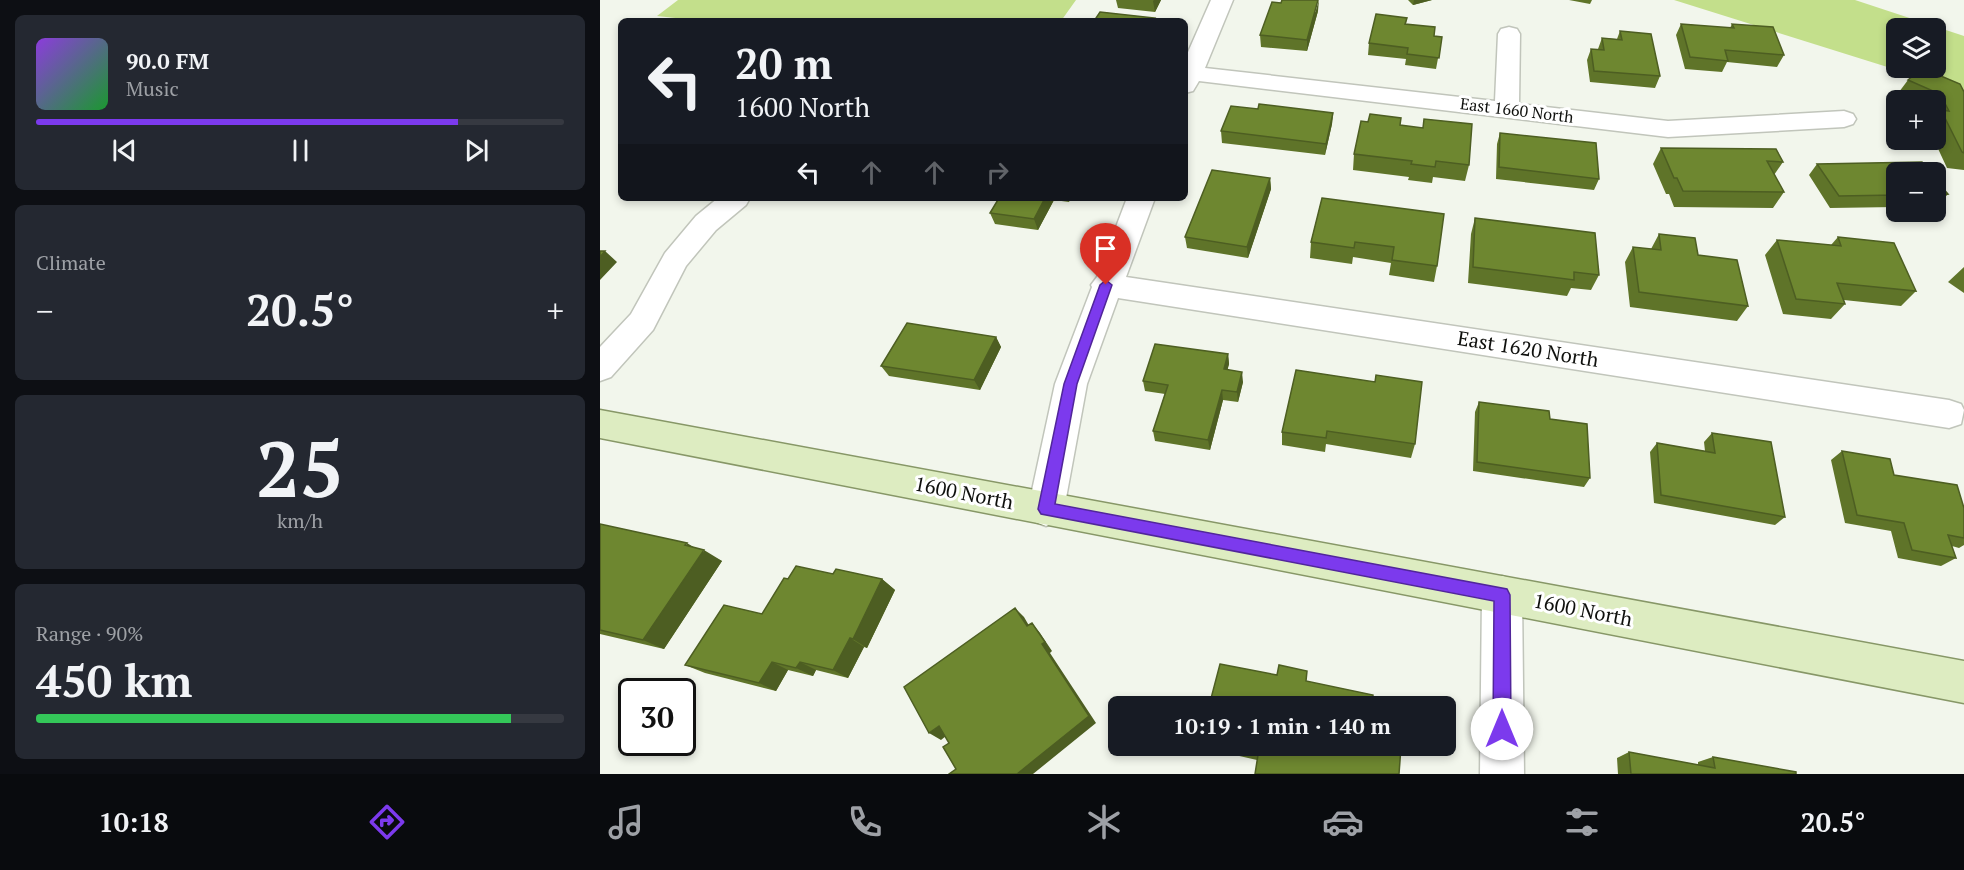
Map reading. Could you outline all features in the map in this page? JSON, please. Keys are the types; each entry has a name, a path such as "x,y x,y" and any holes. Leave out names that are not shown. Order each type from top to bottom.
{"main road":[{"name":"1600 North","path":"600,424 1964,682"}],"street":[{"path":"1188,79 1222,0"},
{"path":"1507,109 1509,34"},
{"name":"East 1660 North","path":"1188,79 1507,109 1668,129 1844,119"},
{"path":"600,368 642,321 675,260 706,222 732,201"},
{"path":"1046,509 1071,384 1106,285 1140,201"},
{"name":"East 1620 North","path":"1106,285 1949,414"},
{"path":"1502,595 1503,774"}],"green space":[{"path":"678,0 1076,0 1063,18 675,18 657,16"},
{"path":"1674,0 1855,0 1910,18 1886,18 1886,67"},
{"path":"1946,30 1964,36 1964,91 1923,78 1946,78"}],"building":[{"path":"1282,0 1318,0 1307,40 1260,35 1272,2 1281,3"},
{"path":"1100,12 1155,18 1096,18"},
{"path":"1376,14 1407,18 1405,24 1435,27 1434,36 1442,37 1439,58 1407,54 1408,48 1369,43"},
{"path":"1681,24 1734,28 1732,24 1773,27 1784,55 1725,50 1728,61 1690,57"},
{"path":"1620,31 1651,34 1660,76 1594,71 1591,49 1604,50 1602,38 1622,40"},
{"path":"1910,78 1946,78 1960,84 1964,92 1964,153 1946,120 1946,111 1949,111 1946,105 1946,90 1931,90 1908,80"},
{"path":"1259,104 1333,113 1326,144 1221,131 1231,106 1258,109"},
{"path":"1370,114 1401,118 1400,125 1423,128 1424,119 1472,124 1469,165 1436,161 1435,167 1411,164 1412,161 1354,154 1361,121 1368,122"},
{"path":"1500,133 1596,143 1599,179 1499,167"},
{"path":"1661,148 1776,149 1783,162 1767,161 1784,192 1683,191 1677,178 1674,178"},
{"path":"1886,163 1886,195 1839,196 1817,164"},
{"path":"1212,170 1270,178 1247,247 1185,237"},
{"path":"1322,198 1444,214 1437,266 1392,260 1394,247 1355,242 1354,248 1311,242"},
{"path":"997,201 1043,201 1034,219 990,213"},
{"path":"1475,218 1595,233 1599,275 1574,272 1574,280 1473,267"},
{"path":"1659,234 1695,238 1698,255 1737,260 1748,306 1639,292 1633,247 1661,250"},
{"path":"1838,237 1894,243 1916,291 1837,283 1845,304 1796,299 1777,240 1841,246"},
{"path":"907,323 996,337 974,380 881,366"},
{"path":"1155,344 1228,354 1224,369 1242,372 1237,392 1222,390 1208,440 1153,431 1168,385 1143,381"},
{"path":"1296,370 1375,382 1376,375 1422,382 1415,444 1327,431 1326,438 1282,432"},
{"path":"1479,402 1549,411 1550,419 1587,424 1590,478 1477,462"},
{"path":"1712,433 1771,442 1785,517 1661,495 1657,443 1715,453"},
{"path":"1842,451 1890,459 1894,475 1957,485 1964,508 1964,538 1948,535 1956,558 1912,550 1904,523 1857,515"},
{"path":"600,524 687,543 685,545 704,550 643,640 600,630"},
{"path":"796,566 833,574 836,569 882,579 853,639 850,638 833,670 800,662 796,668 772,662 759,683 685,665 724,605 762,614 784,578 788,579"},
{"path":"1015,608 1027,626 1032,623 1045,642 1042,644 1089,716 1017,774 949,774 956,769 943,747 949,743 939,726 929,733 904,687"},
{"path":"1220,664 1277,675 1279,665 1307,671 1306,681 1373,695 1373,696 1212,696"},
{"path":"1629,752 1715,768 1713,757 1796,772 1796,774 1631,774"},
{"path":"1258,756 1400,756 1399,774 1255,774"}],"route":[{"path":"1106,285 1071,384 1046,509 1502,595 1502,729"}]}
